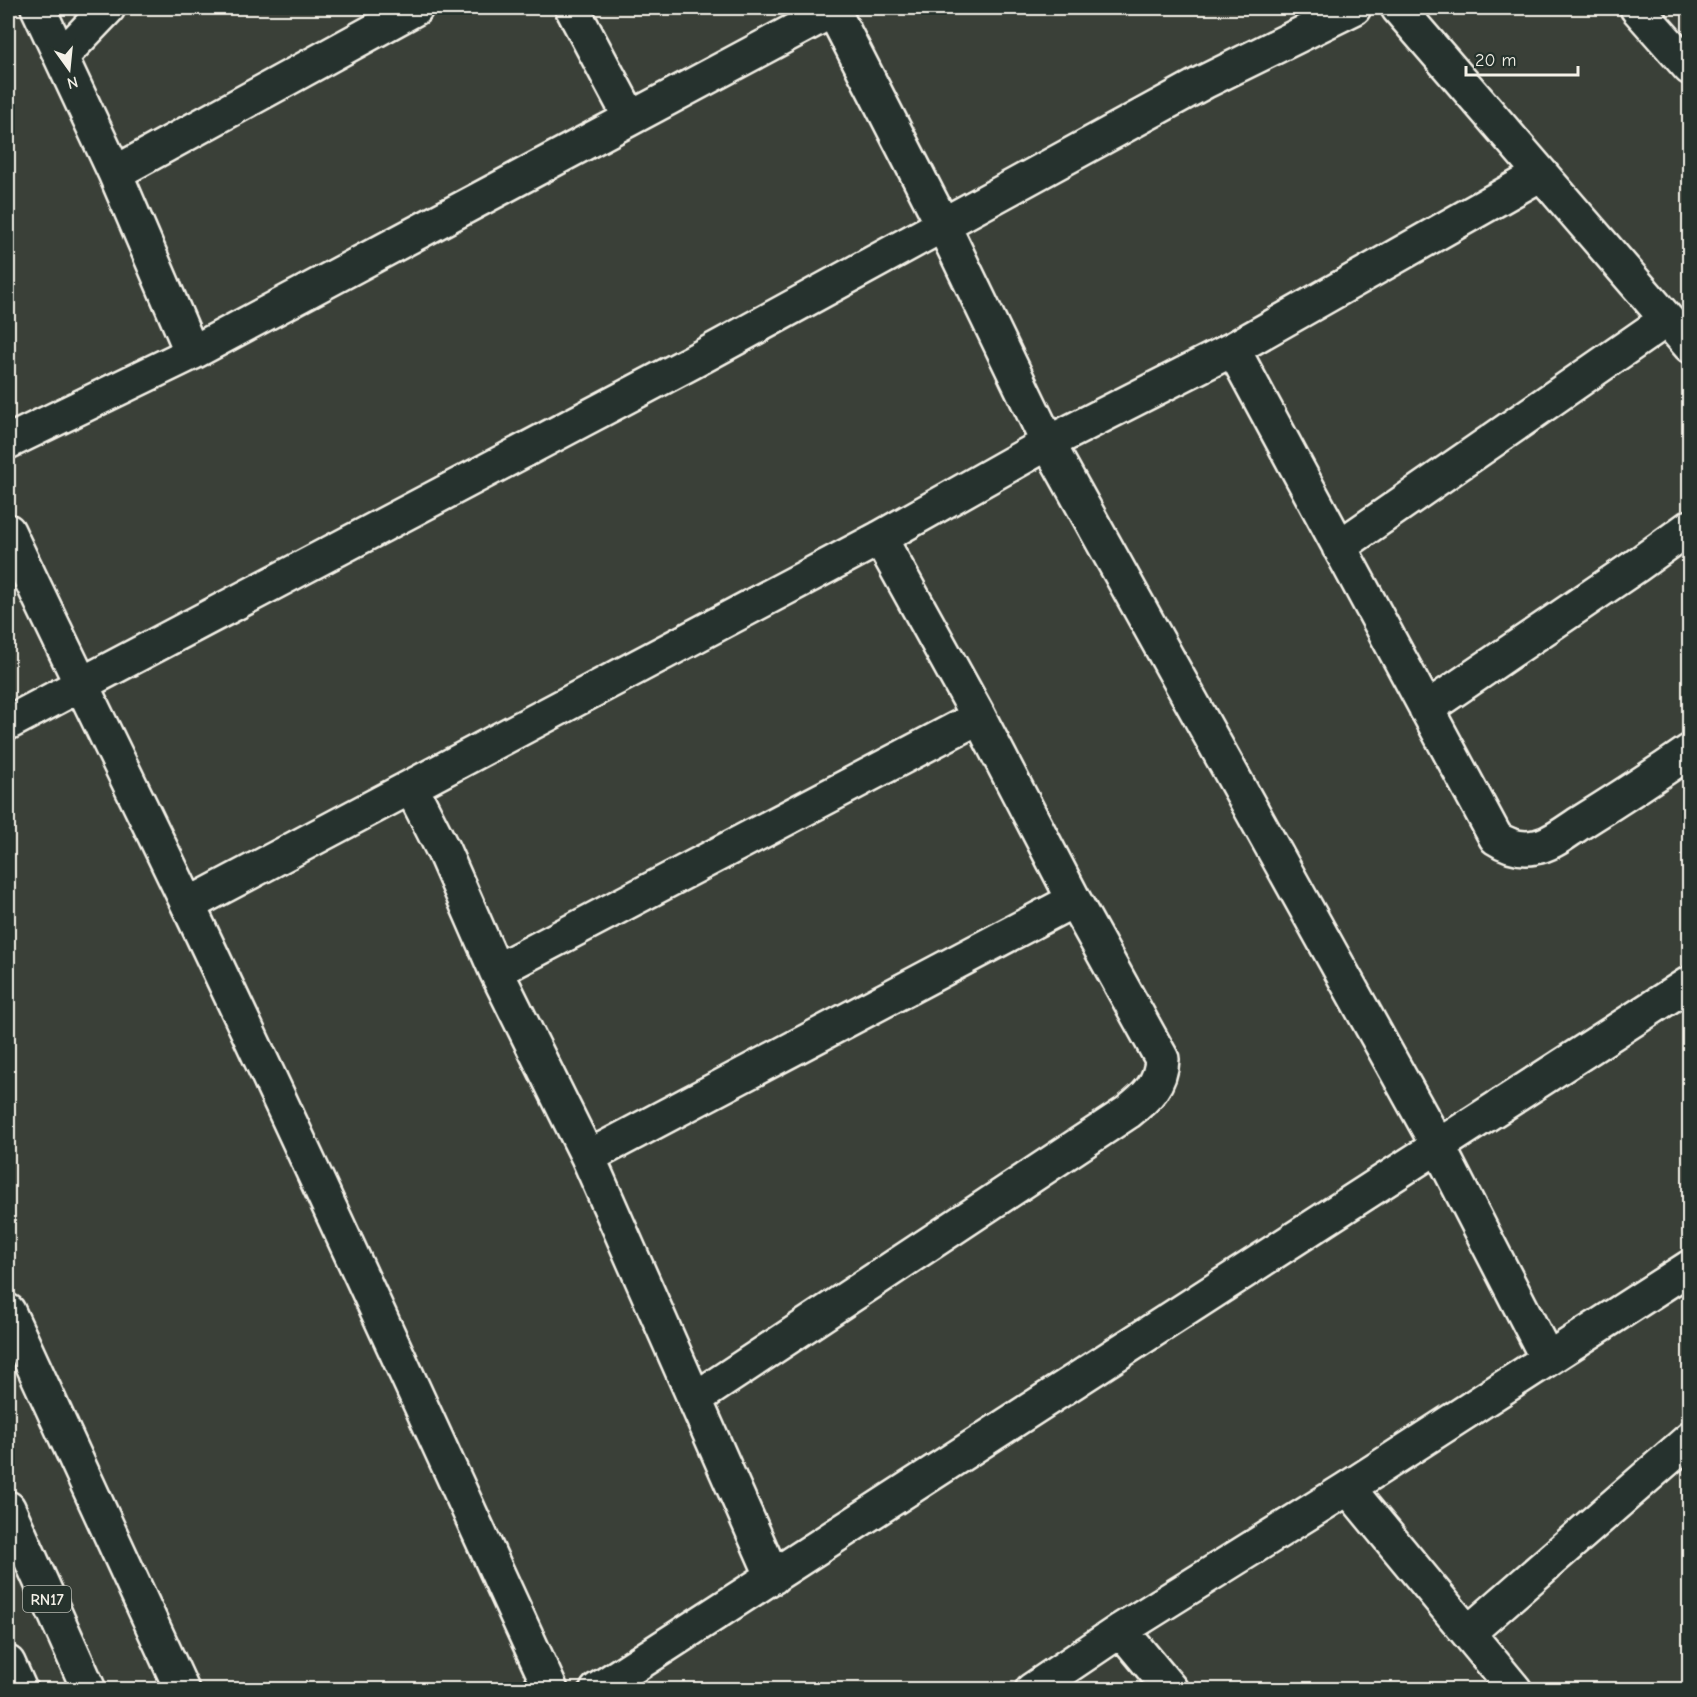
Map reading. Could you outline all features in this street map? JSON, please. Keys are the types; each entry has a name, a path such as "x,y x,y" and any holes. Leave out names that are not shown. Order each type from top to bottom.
{"main road":[{"path":"38,8 115,173 192,353"},
{"path":"62,56 108,8"},
{"path":"115,173 416,8"},
{"path":"572,8 630,117"},
{"path":"8,723 692,362 1204,82 1354,8"},
{"path":"1398,8 1689,346"},
{"path":"1637,8 1689,68"},
{"path":"8,442 192,353 832,9 943,225 1048,443 1438,1146 1547,1358"},
{"path":"188,905 880,538 1048,443 1233,349 1541,174"},
{"path":"1339,547 1666,320"},
{"path":"1233,349 1496,838 1506,845 1520,849 1537,847 1555,839 1645,783 1689,751"},
{"path":"1426,708 1636,566 1689,526"},
{"path":"8,531 332,1211 551,1689"},
{"path":"695,1399 1128,1113 1159,1082 1162,1059 1074,900 979,717 880,538"},
{"path":"496,970 979,717"},
{"path":"411,787 444,852 496,970 588,1157 773,1577"},
{"path":"588,1157 1074,900"},
{"path":"597,1689 1689,983"},
{"path":"1032,1689 1689,1267"},
{"path":"8,1311 182,1689"},
{"path":"1469,1632 1689,1439"},
{"path":"1348,1488 1515,1689"},
{"name":"RN17","path":"8,1508 89,1689"},
{"path":"1121,1630 1172,1689"},
{"path":"8,1663 20,1689"}]}
